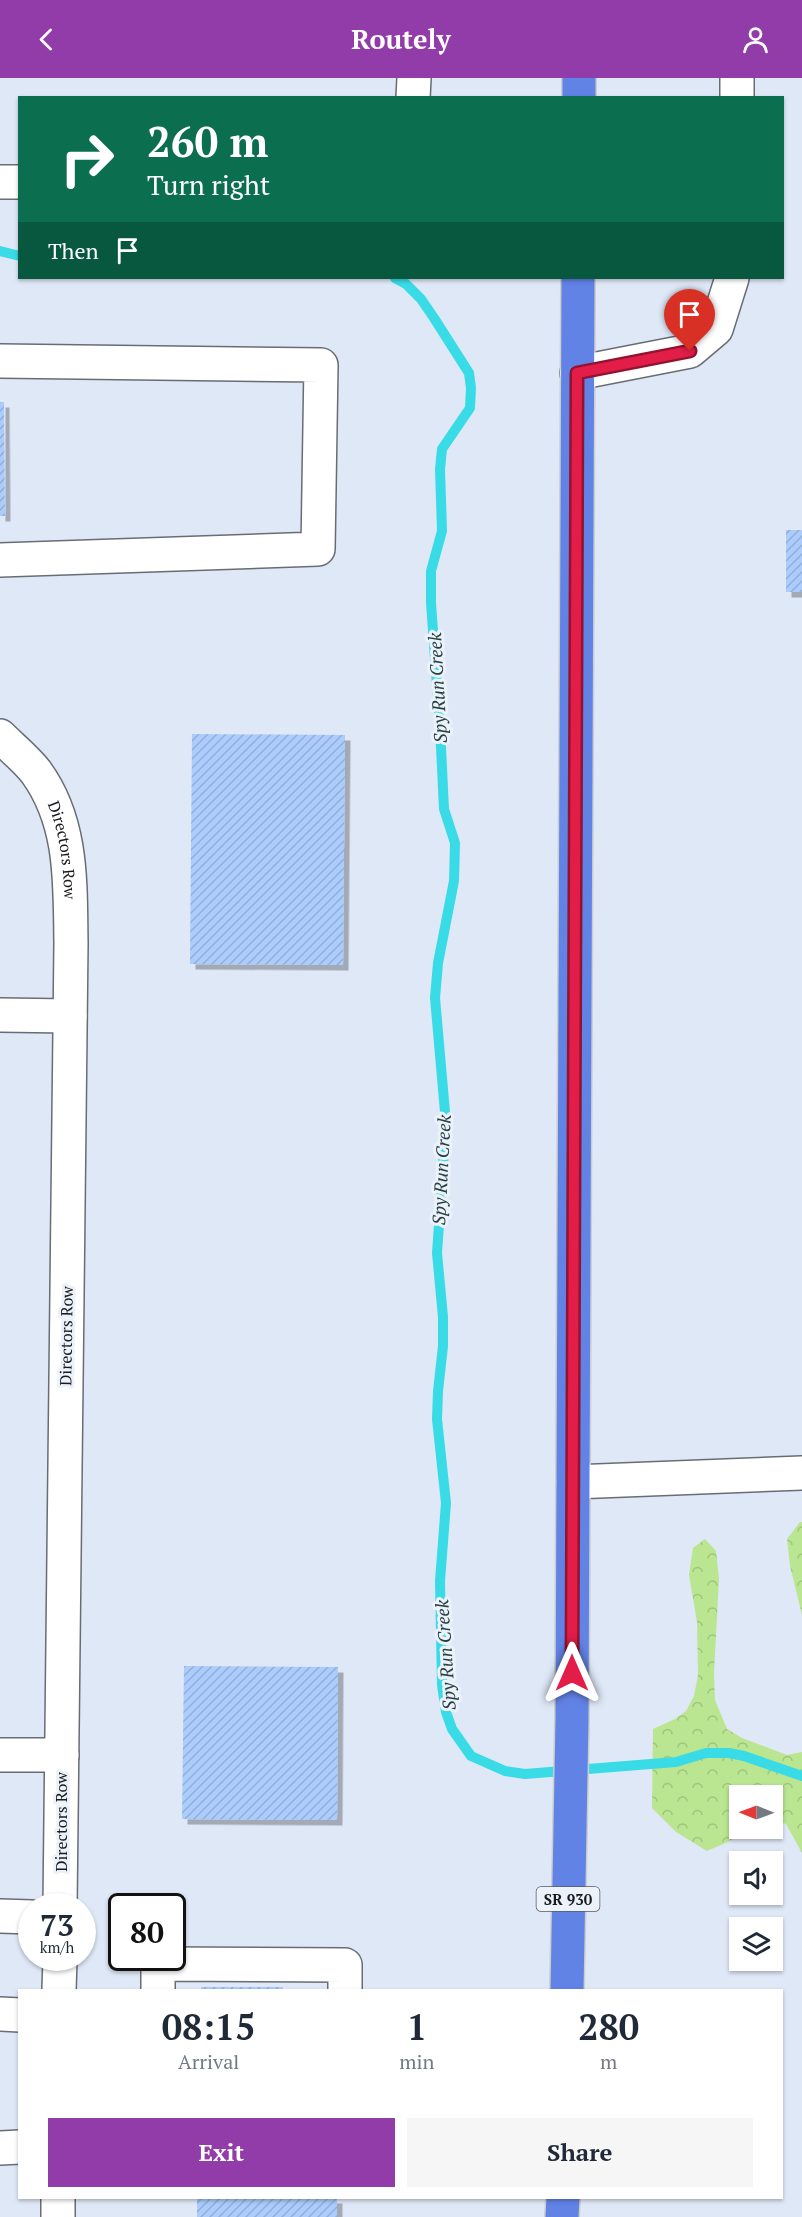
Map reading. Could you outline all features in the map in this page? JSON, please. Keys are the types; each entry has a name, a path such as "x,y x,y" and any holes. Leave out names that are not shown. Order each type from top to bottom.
{"highway":[{"path":"579,78 579,96"},
{"name":"SR 930","path":"567,1989 572,1720 578,279"},
{"path":"562,2217 563,2199"}],"street":[{"path":"414,78 414,96"},
{"path":"737,78 737,96"},
{"path":"0,182 18,182"},
{"path":"577,373 690,351 716,330 732,279"},
{"path":"0,360 321,365 318,549 0,560"},
{"name":"Directors Row","path":"0,736 35,772 61,821 70,873 60,1893"},
{"path":"0,1015 70,1016"},
{"path":"573,1482 802,1473"},
{"path":"0,1755 62,1755"},
{"path":"0,1916 18,1917"},
{"path":"158,1989 159,1964 345,1965 345,1989"},
{"path":"60,1971 60,1989"},
{"path":"0,2014 18,2015"},
{"path":"0,2148 18,2147"},
{"path":"58,2199 58,2217"}],"shaded area":[{"path":"0,78 802,78 802,2217 0,2217"}],"green space":[{"path":"802,1522 802,1615 790,1566 787,1539"},
{"path":"705,1539 716,1551 719,1579 714,1673 715,1700 727,1729 742,1738 787,1755 802,1752 802,1853 786,1824 783,1823 783,1785 729,1785 729,1839 733,1839 707,1851 676,1832 652,1808 653,1729 686,1711 694,1696 698,1675 697,1622 689,1575 693,1548"}],"building":[{"path":"0,402 4,402 5,516 0,516"},
{"path":"786,530 802,530 802,592 786,592"},
{"path":"192,734 345,735 343,965 190,964"},
{"path":"184,1666 338,1667 337,1820 182,1819"},
{"path":"201,1987 283,1987 283,1989 201,1989"},
{"path":"197,2199 337,2199 337,2217 197,2217"}],"waterway":[{"name":"Spy Run Creek","path":"0,251 18,256"},
{"name":"Spy Run Creek","path":"397,279 406,284 421,299 434,318 469,373 471,388 470,408 442,449 440,469 442,531 431,571 444,809 455,843 454,881 438,963 435,998 445,1112 437,1253 443,1317 437,1419 446,1503 440,1581 442,1685 446,1712 452,1729 471,1756 505,1771 525,1774 676,1762 706,1753 729,1753 802,1776"}],"route":[{"path":"572,1673 577,373 690,351"}]}
